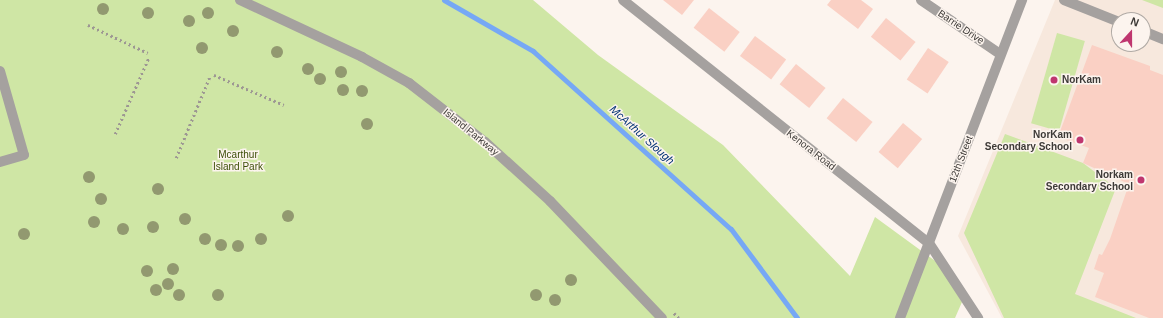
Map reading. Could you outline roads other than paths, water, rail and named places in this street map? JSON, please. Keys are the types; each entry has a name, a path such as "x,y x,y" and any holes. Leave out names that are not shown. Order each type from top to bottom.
{"street":[{"name":"Island Parkway","path":"240,0 362,57 409,83 485,142 550,201 662,318"},
{"name":"Kenora Road","path":"623,0 929,243 978,318"},
{"name":"Barrie Drive","path":"921,0 1000,54"},
{"name":"12th Street","path":"900,318 1022,0"},
{"path":"1064,0 1111,19"},
{"path":"1151,34 1163,39"},
{"path":"0,70 24,155 0,162"}],"waterway":[{"name":"McArthur Slough","path":"444,0 533,51 731,229 797,318"}],"place":[{"name":"NorKam","path":"1054,80"},
{"name":"NorKam Secondary School","path":"1080,140"},
{"name":"Norkam Secondary School","path":"1141,180"}],"park label":[{"name":"Mcarthur Island Park","path":"238,160"}]}
